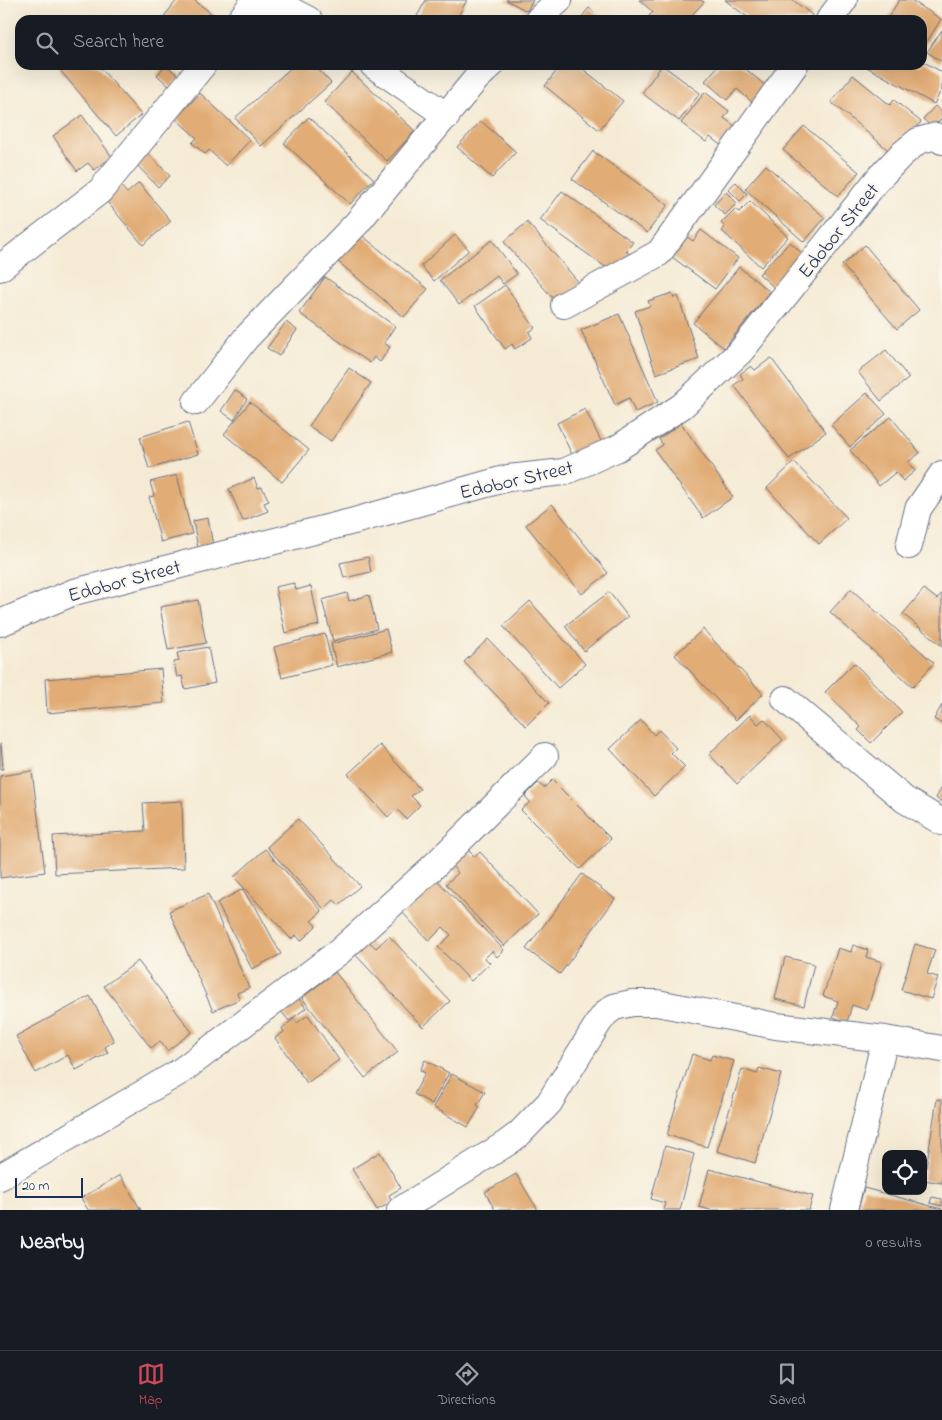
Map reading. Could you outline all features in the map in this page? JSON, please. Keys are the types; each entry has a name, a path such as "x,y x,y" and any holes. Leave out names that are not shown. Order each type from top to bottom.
{"street":[{"path":"543,15 559,0"},
{"path":"833,15 844,0"},
{"path":"244,15 250,7 274,2 299,15"},
{"path":"0,268 100,191 199,70"},
{"path":"380,70 447,116"},
{"path":"196,402 246,338 357,222 486,70"},
{"path":"564,305 659,253 791,70"},
{"name":"Edobor Street","path":"0,623 74,592 508,478 564,472 618,448 682,406 741,351 878,180 902,155 918,141 936,136 942,141"},
{"path":"909,546 918,509 942,474"},
{"path":"785,698 904,800 942,822"},
{"path":"0,1177 181,1071 340,951 432,867 545,756"},
{"path":"400,1210 519,1134 549,1103 599,1022 614,1007 632,1003 657,1003 776,1026 885,1039 942,1049"},
{"path":"844,1210 885,1039"}],"building":[{"path":"177,0 194,0 213,15 165,15"},
{"path":"426,0 467,0 459,15 418,15"},
{"path":"506,0 533,0 527,11"},
{"path":"639,0 701,0 704,2 692,15 650,15 653,12"},
{"path":"725,0 793,0 812,15 744,15"},
{"path":"899,0 911,0 941,19 927,42 927,15 890,15"},
{"path":"589,8 597,15 583,15"},
{"path":"942,30 942,62 927,52"},
{"path":"927,64 942,72 942,89 934,104 872,70 927,70"},
{"path":"60,70 102,70 141,115 116,136"},
{"path":"162,70 172,70 180,77 170,87 157,75"},
{"path":"288,70 319,70 331,83 261,146 235,118"},
{"path":"557,70 584,70 623,101 599,130 545,86"},
{"path":"658,70 669,70 700,93 679,121 642,93"},
{"path":"715,70 747,70 767,87 753,103 737,89 727,100 705,81"},
{"path":"352,72 415,131 387,161 324,102"},
{"path":"853,75 890,105 894,100 921,122 893,154 831,102"},
{"path":"705,92 729,111 724,118 737,128 723,147 710,137 706,142 681,123"},
{"path":"200,93 250,140 226,166 209,150 205,154 192,143 197,138 176,119"},
{"path":"935,106 942,112 942,118 933,128 923,119"},
{"path":"82,115 112,157 94,170 88,163 77,171 53,136"},
{"path":"309,117 374,179 350,204 284,143"},
{"path":"481,121 516,152 492,178 457,147"},
{"path":"804,126 859,172 838,196 783,150"},
{"path":"144,149 170,176 158,187 132,160"},
{"path":"593,151 668,205 647,233 572,179"},
{"path":"766,165 825,218 804,242 745,189"},
{"path":"736,182 747,194 740,201 728,189"},
{"path":"139,183 171,221 143,245 103,197 119,184 127,193"},
{"path":"562,191 633,242 626,251 632,255 611,271 540,220"},
{"path":"726,192 737,203 725,215 714,205"},
{"path":"750,201 788,237 761,267 722,231 725,227 721,223 735,209 739,212"},
{"path":"527,222 580,284 557,303 504,242"},
{"path":"701,230 738,258 715,289 672,257 687,237 693,241"},
{"path":"359,233 428,289 404,317 336,260"},
{"path":"455,235 469,250 434,281 421,266"},
{"path":"492,240 517,274 503,284 497,276 459,305 440,280"},
{"path":"790,242 807,258 777,290 759,274"},
{"path":"865,245 919,310 897,329 842,265"},
{"path":"739,267 770,292 724,348 693,323"},
{"path":"325,277 395,326 384,343 390,347 380,362 374,357 370,363 299,313"},
{"path":"505,285 535,328 529,332 532,338 515,349 512,344 505,349 475,306"},
{"path":"672,293 674,298 678,296 699,359 656,374 635,311 650,306 648,301"},
{"path":"619,314 658,402 635,412 629,398 615,405 581,330"},
{"path":"286,322 297,330 279,356 267,348"},
{"path":"886,350 909,378 881,401 858,372"},
{"path":"771,358 826,432 789,459 734,385 743,379 740,374 751,366 755,370"},
{"path":"349,368 371,383 331,441 309,426"},
{"path":"235,390 247,399 234,420 221,411"},
{"path":"867,393 886,414 850,447 831,425"},
{"path":"250,402 309,450 282,482 224,434"},
{"path":"585,409 603,445 574,459 557,423"},
{"path":"891,417 920,453 908,462 915,471 903,481 896,472 879,486 850,450"},
{"path":"188,422 198,454 149,469 140,437"},
{"path":"681,423 733,497 703,518 655,450 663,445 659,439"},
{"path":"794,462 847,518 819,544 767,488"},
{"path":"177,475 192,534 161,542 149,497 154,496 150,482"},
{"path":"254,478 258,488 262,487 269,501 264,503 268,511 243,521 229,489"},
{"path":"552,504 608,573 582,594 526,525"},
{"path":"208,518 214,551 199,554 193,521"},
{"path":"368,557 371,572 344,578 340,563"},
{"path":"294,583 296,590 311,586 319,625 285,633 275,587"},
{"path":"851,589 934,663 913,687 830,612"},
{"path":"924,589 937,599 942,593 942,646 903,614"},
{"path":"609,592 628,617 584,651 565,626"},
{"path":"347,593 349,601 369,595 377,629 333,641 322,600"},
{"path":"198,600 206,643 168,650 160,607"},
{"path":"530,601 585,664 558,688 503,626"},
{"path":"386,629 392,652 337,667 331,644"},
{"path":"703,629 763,694 736,720 675,655"},
{"path":"325,634 332,665 282,678 274,647"},
{"path":"488,639 549,703 526,726 464,662"},
{"path":"208,647 215,683 185,689 182,676 177,677 174,662 179,661 177,653"},
{"path":"854,663 902,712 871,743 858,730 861,727 825,692"},
{"path":"161,669 164,703 47,713 45,679"},
{"path":"942,705 942,724 934,719"},
{"path":"750,715 758,724 764,719 783,740 737,784 709,754"},
{"path":"641,720 654,735 659,730 676,748 671,753 685,767 654,796 610,749"},
{"path":"1,744 3,769 0,769"},
{"path":"380,745 420,789 411,796 420,805 406,819 397,809 388,817 348,774"},
{"path":"32,771 45,872 0,878 0,776"},
{"path":"552,780 611,839 580,869 521,810 530,802 525,796 538,783 544,788"},
{"path":"942,787 942,802 936,798"},
{"path":"182,801 184,868 55,874 53,836 145,831 143,803"},
{"path":"298,819 360,886 339,905 334,900 324,909 267,847"},
{"path":"265,849 322,911 311,921 316,926 301,941 296,935 291,939 234,877"},
{"path":"467,849 475,857 480,852 538,914 504,946 446,884 458,873 451,865"},
{"path":"582,874 615,899 560,974 526,949"},
{"path":"436,879 504,950 497,957 492,951 485,958 490,963 471,981 438,947 451,935 443,927 429,941 402,912"},
{"path":"243,889 252,905 254,904 281,954 252,969 217,903"},
{"path":"208,894 249,988 237,993 240,999 213,1011 169,911"},
{"path":"389,936 450,1001 423,1027 352,951 365,938 376,948"},
{"path":"915,944 935,950 927,974 938,977 931,999 901,990"},
{"path":"853,945 868,950 866,957 882,962 867,1010 852,1005 847,1022 833,1017 838,1001 823,996 838,948 851,952"},
{"path":"785,957 814,964 804,1006 775,999"},
{"path":"138,961 192,1032 167,1051 160,1041 151,1048 104,986"},
{"path":"335,972 398,1052 365,1078 302,998"},
{"path":"90,996 114,1041 105,1047 108,1053 76,1070 68,1055 36,1073 16,1036"},
{"path":"297,996 306,1008 289,1021 280,1010"},
{"path":"308,1015 339,1060 307,1083 275,1038 284,1032 282,1028 294,1019 297,1023"},
{"path":"692,1054 710,1060 712,1055 734,1061 707,1147 667,1135"},
{"path":"425,1060 449,1073 432,1104 414,1094 425,1073 420,1070"},
{"path":"759,1068 781,1074 755,1163 717,1151 742,1069 757,1074"},
{"path":"452,1074 485,1092 477,1105 480,1107 468,1127 433,1107"},
{"path":"937,1099 942,1100 942,1183 927,1180 927,1161"},
{"path":"665,1146 694,1154 680,1210 663,1210 665,1203 651,1199"},
{"path":"380,1152 401,1188 389,1195 392,1202 377,1210 352,1169"},
{"path":"709,1169 813,1196 809,1210 710,1210 699,1207"},
{"path":"516,1174 538,1210 495,1210 485,1192"},
{"path":"120,1175 141,1210 88,1210 81,1198"},
{"path":"864,1188 882,1193 882,1195 890,1195 942,1209 942,1210 858,1210"},
{"path":"932,1197 942,1199 942,1206 930,1203"}]}
